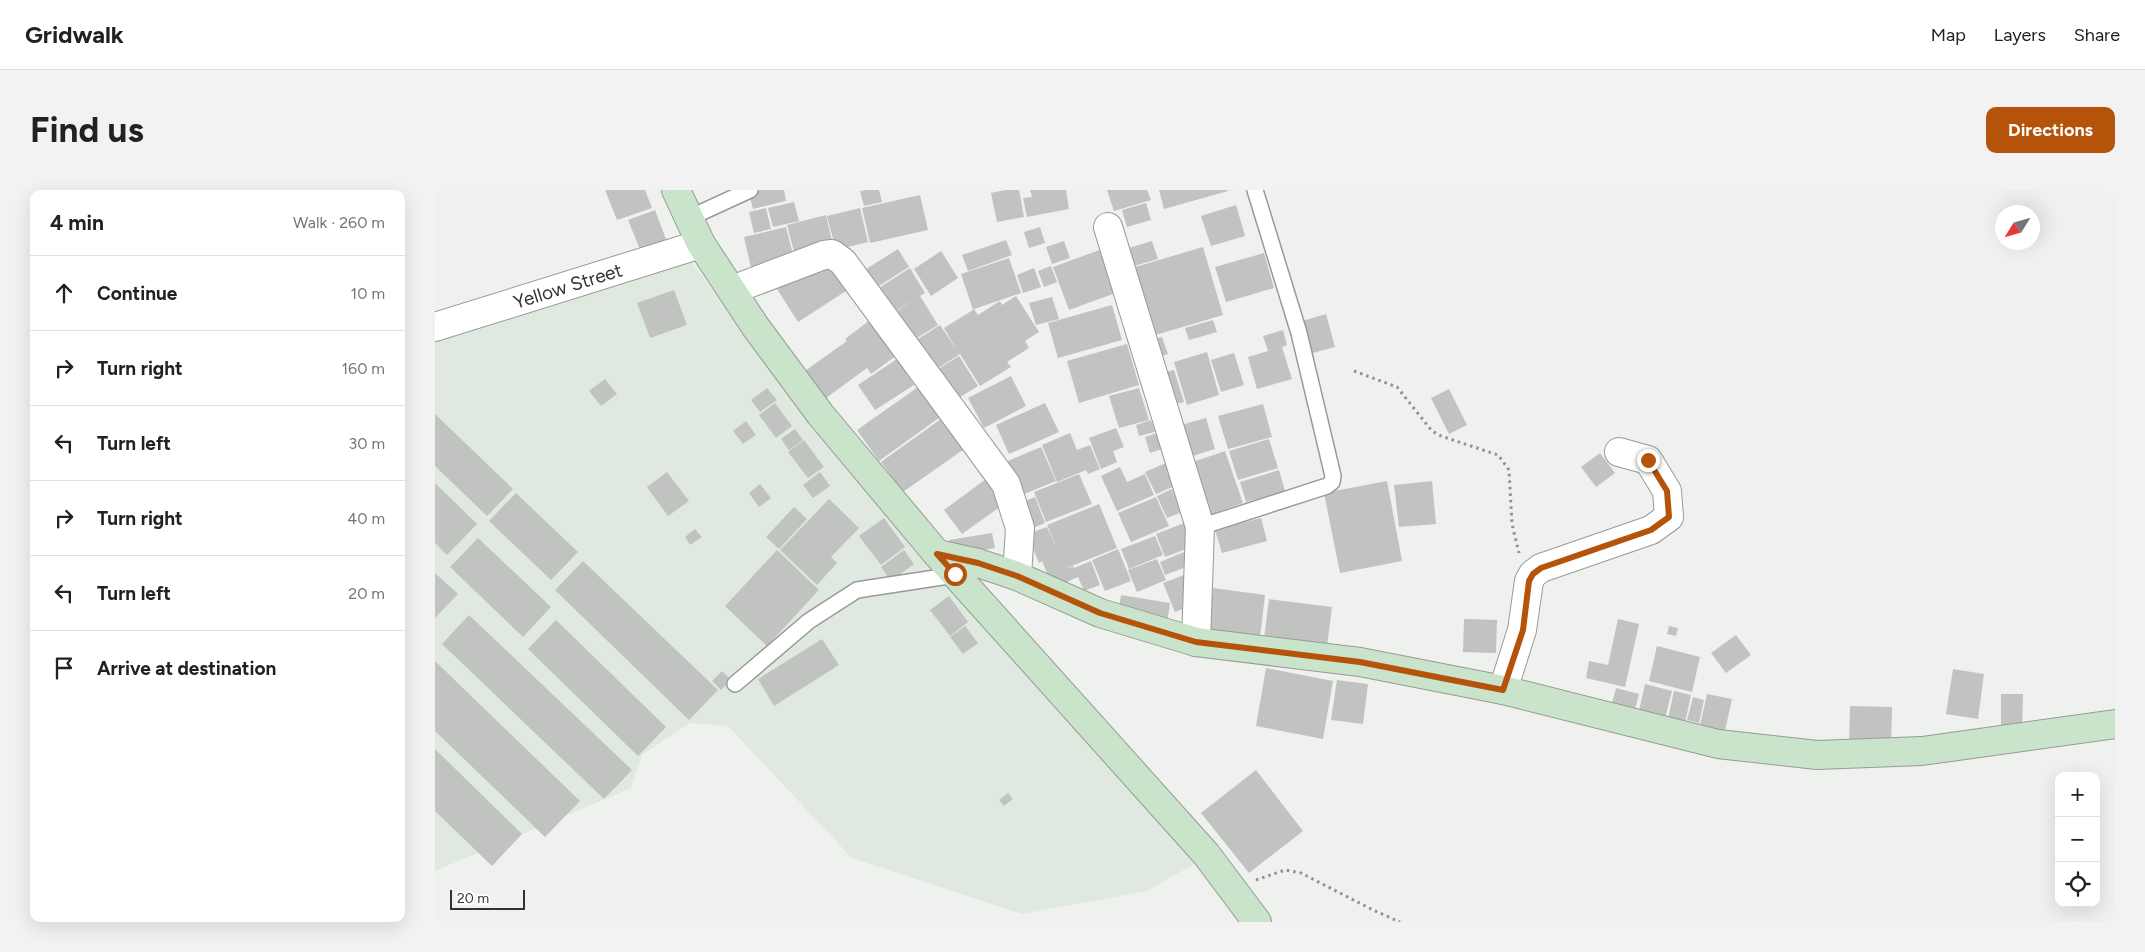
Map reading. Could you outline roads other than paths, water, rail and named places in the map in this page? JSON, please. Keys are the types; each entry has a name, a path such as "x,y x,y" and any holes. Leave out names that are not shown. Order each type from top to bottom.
{"street":[{"path":"676,190 701,244 755,326 820,414 937,554 1206,854 1257,922"},
{"path":"1108,227 1200,527 1196,642"},
{"name":"Yellow Street","path":"435,327 701,244"},
{"path":"732,290 824,254 832,254 843,262 1006,484 1020,528 1017,576"},
{"path":"1503,690 1523,630 1529,581 1533,574 1541,568 1651,530 1669,517 1667,491 1648,460 1619,452"},
{"path":"937,554 978,563 1017,576 1100,613 1196,642 1360,662 1503,690 1718,744 1817,755 1922,751 2115,724"}],"lane":[{"path":"689,218 750,190"},
{"path":"1200,527 1327,486 1333,482 1299,333 1255,190"},
{"path":"735,684 809,621 857,590 955,574"}]}
